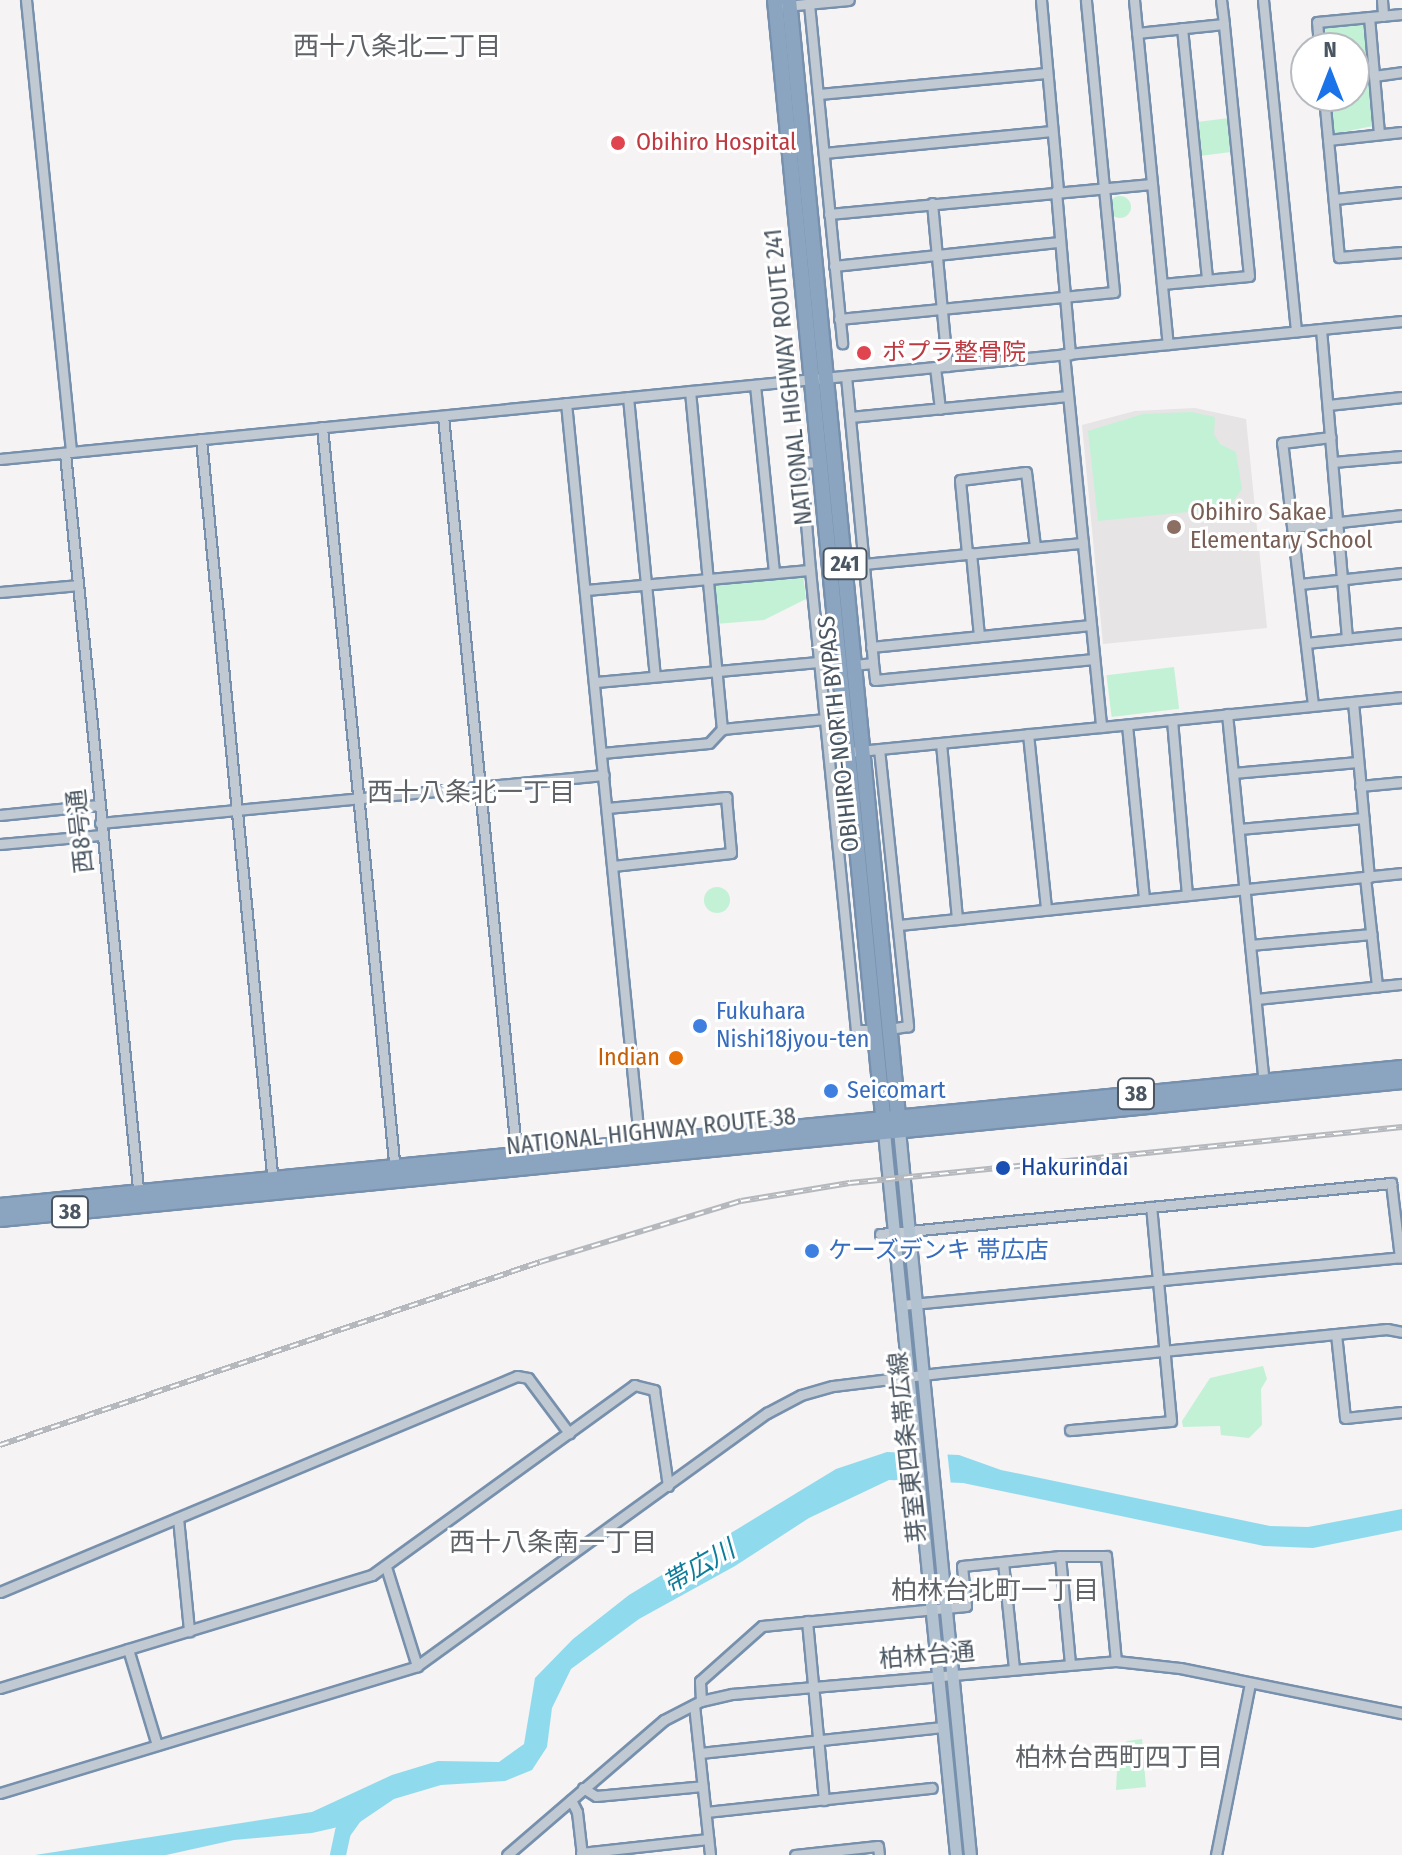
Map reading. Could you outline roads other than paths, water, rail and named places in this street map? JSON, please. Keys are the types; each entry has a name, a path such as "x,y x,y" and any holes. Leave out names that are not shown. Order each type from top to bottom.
{"highway":[{"name":"OBIHIRO-NORTH BYPASS","path":"782,3 819,299 819,379 855,665 856,752"},
{"name":"NATIONAL HIGHWAY ROUTE 241","path":"782,3 819,379 820,462 856,752 891,1124"},
{"name":"NATIONAL HIGHWAY ROUTE 38","path":"1264,1088 1402,1068"},
{"name":"NATIONAL HIGHWAY ROUTE 38","path":"0,1219 139,1199 395,1172 1264,1088 1402,1081"},
{"name":"NATIONAL HIGHWAY ROUTE 38","path":"0,1206 139,1199"}],"main road":[{"name":"芽室東四条帯広線","path":"891,1124 911,1231 970,1855"},
{"name":"芽室東四条帯広線","path":"891,1124 894,1233 956,1855"}],"street":[{"name":"西8号通","path":"26,0 98,805 139,1199"},
{"path":"782,3 849,0"},
{"path":"1041,0 1065,296 1068,396 1101,727"},
{"path":"839,319 1114,292 1086,0"},
{"path":"1134,0 1168,344"},
{"path":"1162,284 1249,276 1221,0"},
{"path":"1263,0 1296,331"},
{"path":"1382,0 1383,16"},
{"path":"809,4 842,343"},
{"path":"1318,32 1317,22 1402,14"},
{"path":"1369,17 1379,134"},
{"path":"1137,33 1224,24"},
{"path":"1182,28 1207,280"},
{"path":"1374,76 1402,72"},
{"path":"819,94 1046,73"},
{"path":"1325,112 1339,257 1402,252"},
{"path":"824,153 1052,131"},
{"path":"1328,140 1402,132"},
{"path":"829,214 1152,184"},
{"path":"1335,199 1402,192"},
{"path":"932,203 947,366"},
{"path":"834,266 1060,242"},
{"path":"819,299 837,296"},
{"path":"0,459 1402,321"},
{"path":"1321,329 1347,639"},
{"path":"935,367 940,409"},
{"path":"846,376 875,680 1094,659"},
{"path":"755,385 774,573"},
{"path":"690,391 722,729"},
{"path":"850,417 1068,396"},
{"path":"628,397 655,675"},
{"path":"1328,405 1402,397"},
{"path":"566,403 640,1149"},
{"path":"443,416 483,786 517,1161"},
{"path":"322,427 395,1172"},
{"path":"1313,705 1295,527 1282,443 1331,437"},
{"path":"201,439 274,1185"},
{"path":"1333,462 1402,456"},
{"path":"820,462 801,463 856,1030 908,1026 879,749"},
{"path":"979,636 960,480 1026,472 1035,546"},
{"path":"1295,527 1402,515"},
{"path":"863,564 1083,543"},
{"path":"585,590 810,570"},
{"path":"1300,584 1402,573"},
{"path":"0,592 78,585"},
{"path":"871,647 1091,625"},
{"path":"1306,643 1402,633"},
{"path":"595,682 819,662"},
{"path":"855,665 873,663"},
{"path":"829,754 1402,697"},
{"path":"1353,702 1377,986"},
{"path":"1227,714 1264,1088"},
{"path":"602,753 709,743 722,729 826,719"},
{"path":"1172,720 1187,894"},
{"path":"1127,725 1144,898"},
{"path":"1028,734 1046,909"},
{"path":"941,743 957,919"},
{"path":"1233,773 1358,762"},
{"path":"100,823 604,775"},
{"path":"1360,786 1402,782"},
{"path":"607,808 726,797 731,853 613,866"},
{"path":"0,815 98,805"},
{"path":"1239,829 1364,818"},
{"path":"0,844 101,835"},
{"path":"899,925 1402,873"},
{"path":"1250,945 1372,934"},
{"path":"1256,999 1402,984"},
{"path":"880,1234 1391,1183 1401,1257 901,1305"},
{"path":"1070,1430 1171,1421 1151,1207"},
{"path":"0,1793 417,1666 767,1413 801,1395 923,1374 1336,1334 1402,1332"},
{"path":"1336,1334 1345,1418 1402,1412"},
{"path":"0,1592 517,1376 528,1378 569,1433"},
{"path":"0,1688 386,1567 634,1385 650,1385 668,1486"},
{"path":"178,1518 189,1631"},
{"path":"1060,1556 1070,1664"},
{"path":"710,1855 697,1703 700,1681 753,1631 807,1621 966,1606 962,1566 1060,1556 1106,1556 1116,1661"},
{"path":"1003,1562 1014,1668"},
{"path":"386,1567 417,1666"},
{"path":"807,1621 824,1800"},
{"path":"128,1649 157,1745"},
{"name":"柏林台通","path":"507,1855 664,1720 697,1703 812,1686 1116,1661 1402,1713"},
{"path":"1216,1855 1250,1683"},
{"path":"700,1753 943,1727"},
{"path":"583,1788 596,1796 703,1786"},
{"path":"706,1812 932,1788"},
{"path":"571,1800 577,1812 582,1854 708,1839"},
{"path":"795,1855 878,1846 879,1855"}],"water":[{"name":"帯広川","path":"887,1452 959,1455 1001,1470 1270,1526 1308,1527 1402,1509 1402,1530 1313,1548 1264,1546 963,1483 889,1480 809,1518 735,1566 639,1619 571,1669 552,1708 547,1747 532,1770 505,1781 441,1785 394,1799 360,1822 312,1833 234,1840 166,1855 35,1855 312,1812 392,1775 438,1761 499,1762 524,1744 535,1678 573,1639 629,1595 836,1469"}],"waterway":[{"path":"338,1855 343,1832 359,1810"}],"railway":[{"path":"0,1445 540,1262 741,1201 850,1183 1402,1127"}],"place":[{"name":"Obihiro Hospital","path":"618,143"},
{"name":"ポプラ整骨院","path":"864,353"},
{"name":"Obihiro Sakae Elementary School","path":"1174,527"},
{"name":"Fukuhara Nishi18jyou-ten","path":"700,1026"},
{"name":"Indian","path":"676,1058"},
{"name":"Seicomart","path":"831,1091"},
{"name":"Hakurindai","path":"1003,1168"},
{"name":"ケーズデンキ 帯広店","path":"812,1251"}],"district":[{"name":"西十八条北二丁目","path":"397,47"},
{"name":"西十八条北一丁目","path":"471,793"},
{"name":"西十八条南一丁目","path":"553,1543"},
{"name":"柏林台北町一丁目","path":"995,1591"},
{"name":"柏林台西町四丁目","path":"1119,1758"}]}
